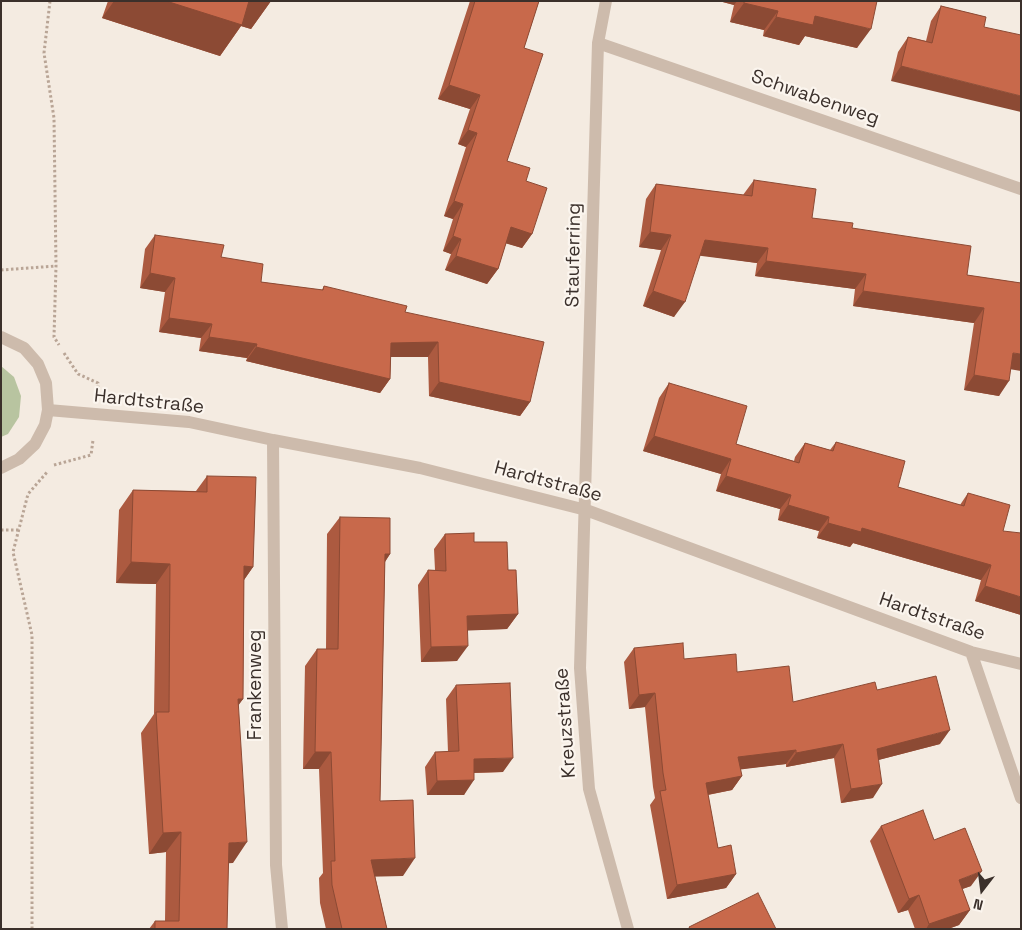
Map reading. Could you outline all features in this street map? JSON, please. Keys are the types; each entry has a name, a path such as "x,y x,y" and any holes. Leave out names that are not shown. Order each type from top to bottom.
{"street":[{"name":"Stauferring","path":"586,510 598,43 606,1"},
{"name":"Schwabenweg","path":"598,43 1021,189"},
{"path":"1,336 24,348 38,364 46,383 48,410 45,425 35,444 20,459 1,468"},
{"name":"Hardtstraße","path":"48,410 189,422 420,468 586,510 971,652 1021,664"},
{"name":"Frankenweg","path":"273,440 276,865 282,929"},
{"name":"Kreuzstraße","path":"586,510 580,668 589,789 628,929"},
{"path":"971,652 1021,798"}],"path":[{"path":"1,270 56,266"},
{"path":"1,530 19,530"}],"green space":[{"path":"1,366 14,377 21,396 19,417 8,434 1,437"}],"building":[{"path":"166,1 249,1 242,25"},
{"path":"475,1 539,1 524,48 543,54 507,161 530,168 526,181 547,188 532,234 511,227 498,269 456,256 461,239 453,236 463,204 454,201 477,133 468,130 480,95 449,85"},
{"path":"744,1 877,1 871,29 815,16 813,25 776,17 778,11 744,3"},
{"path":"941,6 986,17 984,27 1021,35 1021,96 901,66 908,37 932,43"},
{"path":"754,180 816,189 812,218 853,223 852,228 971,246 967,275 1021,283 1021,354 1013,353 1009,381 974,375 984,308 863,291 866,274 766,261 768,248 705,240 685,302 653,291 671,235 650,232 656,184 752,196"},
{"path":"155,235 224,245 221,257 263,264 261,282 323,290 324,286 407,306 405,312 544,342 530,402 439,382 438,342 391,343 390,379 256,347 257,344 209,337 212,324 169,318 175,278 150,273"},
{"path":"669,383 747,406 736,444 799,463 805,443 833,451 836,442 905,461 898,487 964,506 968,493 1010,505 1003,531 1021,533 1021,597 985,586 991,565 862,528 861,532 828,523 829,517 788,505 791,495 726,476 731,459 654,436"},
{"path":"207,476 256,477 253,567 244,566 243,699 238,699 247,842 229,843 227,929 155,929 155,921 179,921 181,832 163,833 156,712 169,712 170,564 131,562 133,490 207,492"},
{"path":"340,517 390,518 390,554 385,554 380,801 413,800 415,858 371,860 387,929 342,929 332,885 331,861 335,861 331,752 315,752 317,649 338,649"},
{"path":"474,533 474,542 507,542 508,570 516,570 518,614 467,616 468,646 431,647 428,570 446,571 445,534"},
{"path":"683,643 684,659 736,654 737,672 789,666 793,702 875,682 877,690 936,676 950,730 877,749 882,784 851,789 843,744 796,753 796,750 738,757 742,776 706,783 718,848 731,845 736,874 677,885 660,791 666,790 655,693 639,695 634,648"},
{"path":"510,683 513,758 474,759 474,780 437,781 435,752 459,751 456,685"},
{"path":"923,810 934,840 965,828 982,871 959,880 970,910 929,924 919,895 909,899 881,826"},
{"path":"758,893 776,929 690,929 689,927"}]}
